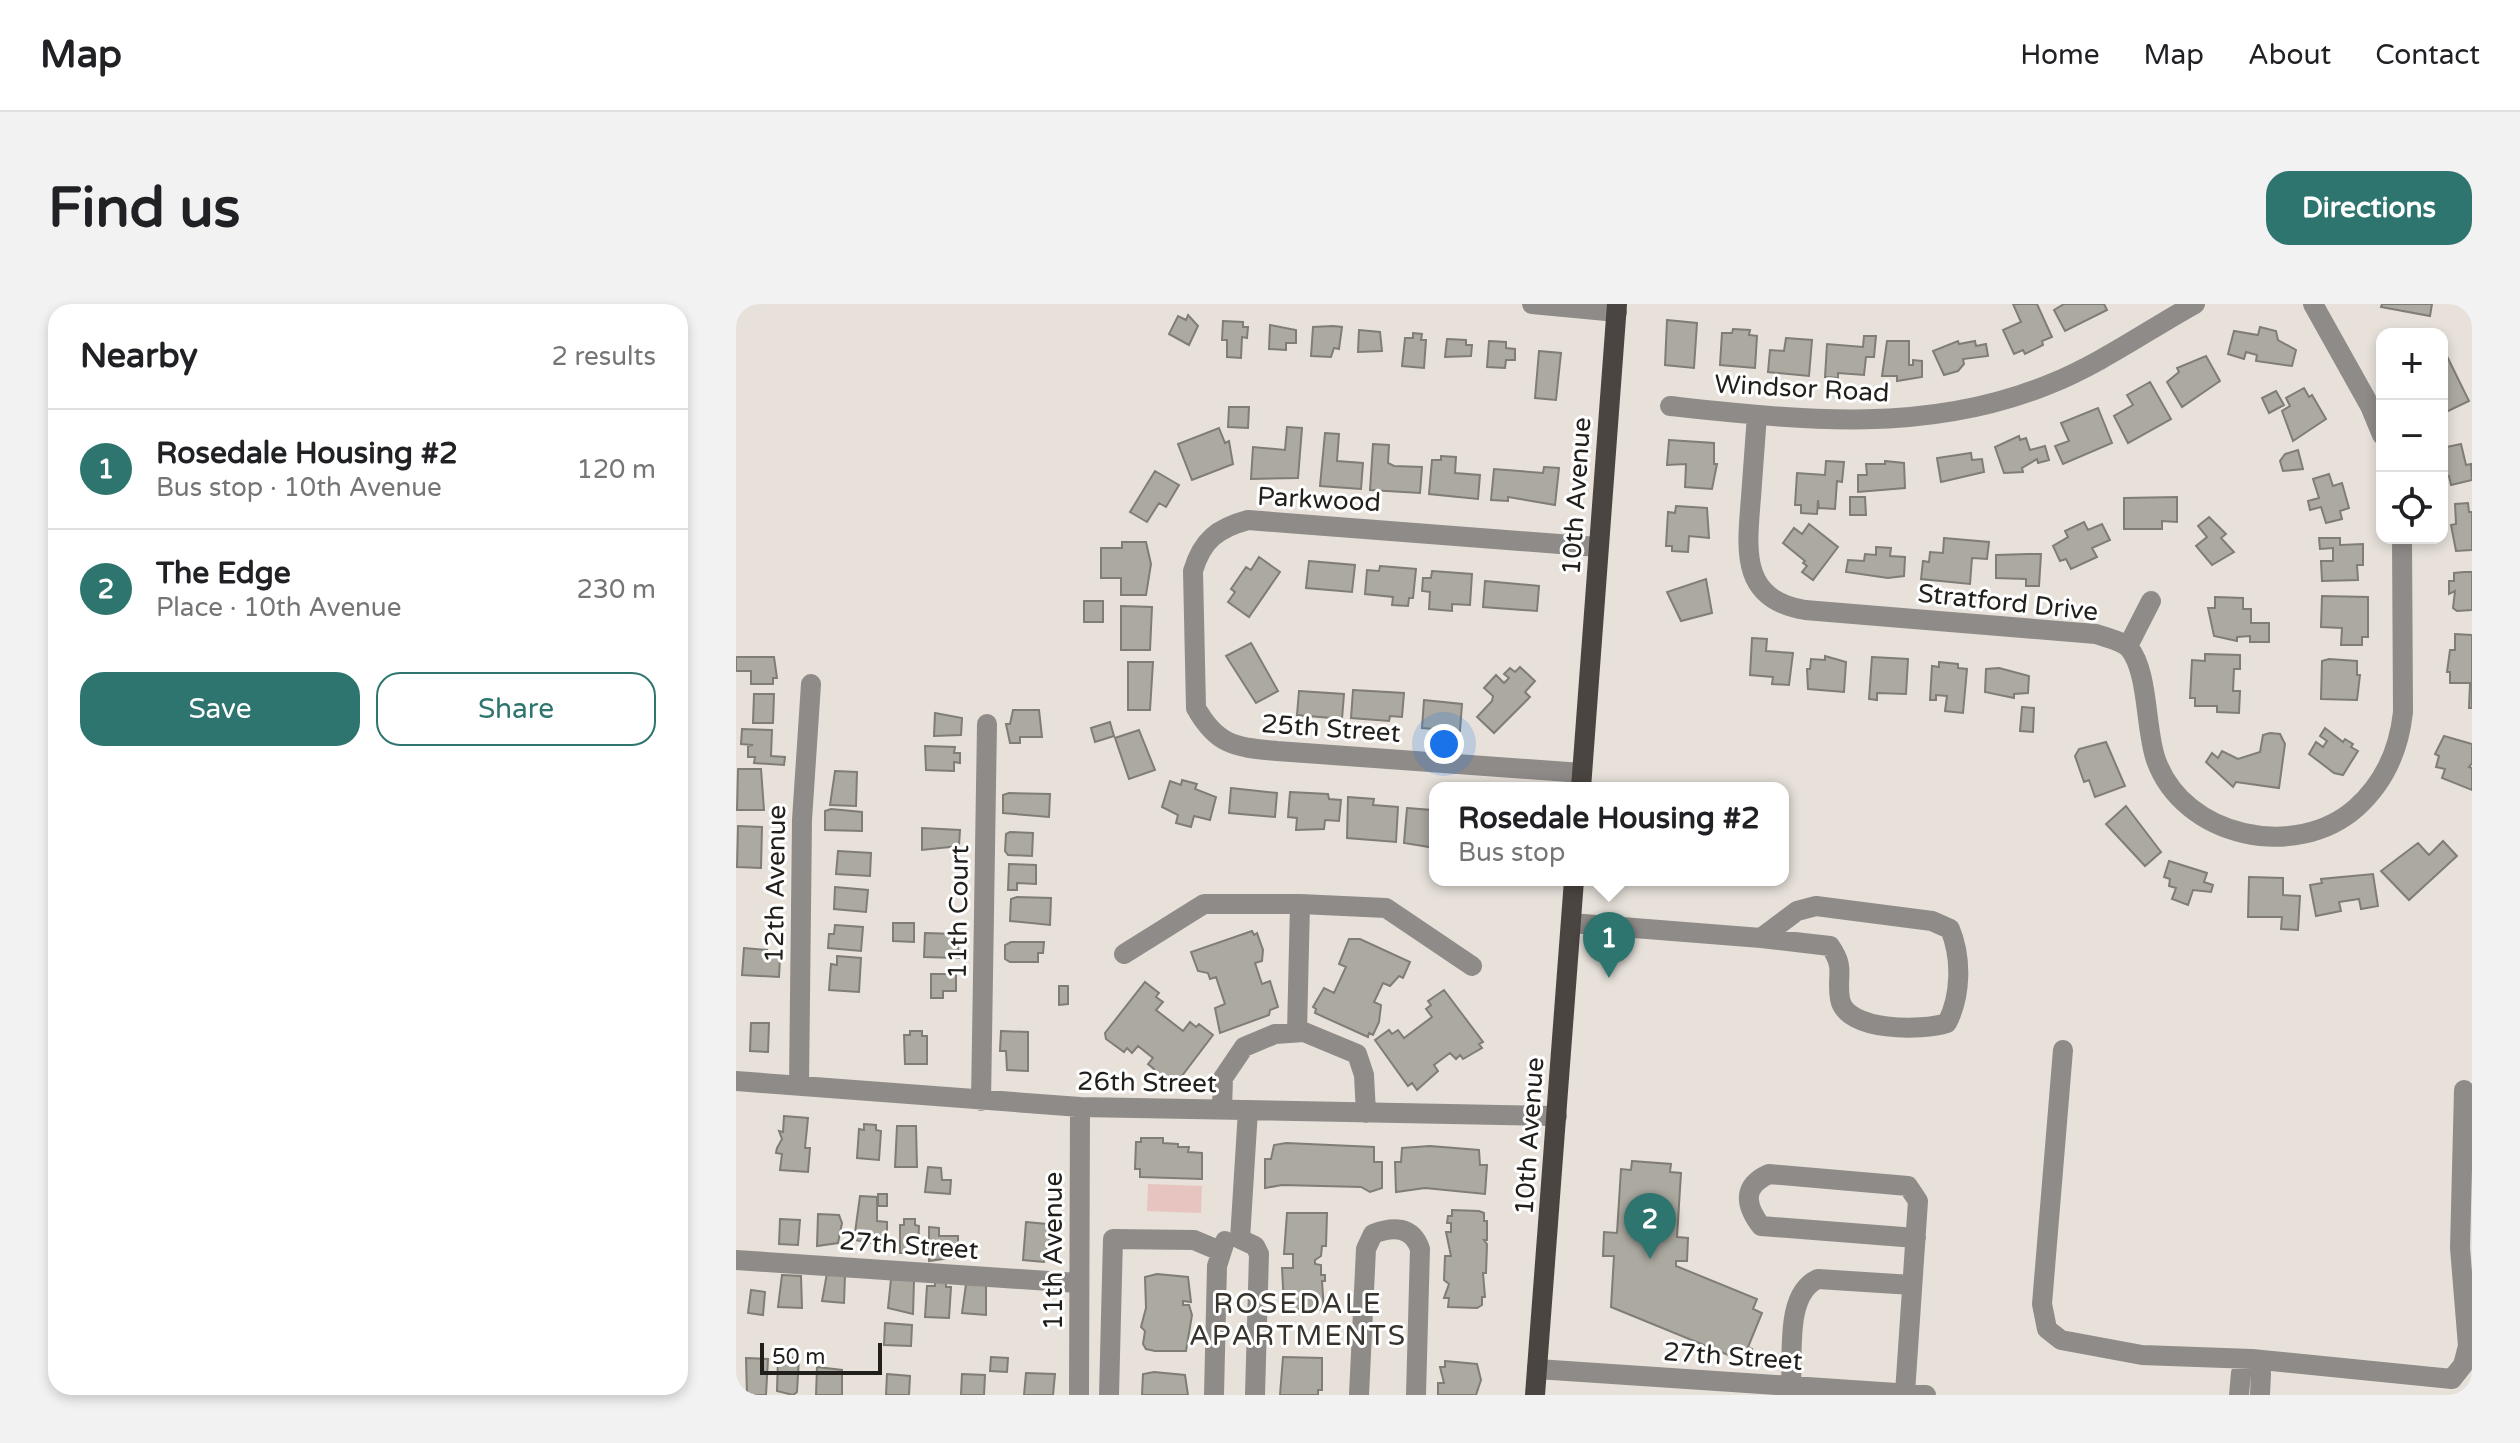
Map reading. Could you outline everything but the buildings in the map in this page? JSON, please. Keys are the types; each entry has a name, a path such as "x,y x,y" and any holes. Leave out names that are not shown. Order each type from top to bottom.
{"main road":[{"name":"10th Avenue","path":"1582,780 1617,308"},
{"name":"10th Avenue","path":"1535,1395 1574,886"}],"street":[{"path":"1532,304 1617,308"},
{"name":"Windsor Road","path":"1670,406 1757,415 1881,421 1939,415 1997,402 2052,384 2195,304"},
{"path":"2313,304 2376,420"},
{"name":"Stratford Drive","path":"1757,415 1746,545 1756,582 1768,597 1785,607 1805,610 2096,634 2128,646 2138,665 2156,760 2165,778 2191,807 2224,826 2261,837 2318,830 2336,822 2366,799 2383,776 2398,740 2403,712 2402,544"},
{"name":"Parkwood","path":"1221,740 1206,726 1196,708 1193,571 1199,551 1211,536 1229,525 1268,519 1598,547"},
{"path":"2128,646 2151,601"},
{"name":"12th Avenue","path":"799,1085 802,820 811,684"},
{"name":"11th Court","path":"981,1101 987,724"},
{"name":"25th Street","path":"1221,740 1239,747 1582,780"},
{"path":"1124,954 1204,904 1300,904 1386,908 1472,966"},
{"path":"1297,1032 1300,904"},
{"path":"1571,923 1830,946 1841,963 1840,1001 1851,1017 1861,1020 1928,1029 1947,1023 1956,1006 1958,948 1950,929 1932,921 1816,906 1797,911 1761,938"},
{"path":"1222,1110 1223,1078 1244,1047 1275,1034 1297,1032 1330,1040 1357,1054 1364,1075 1366,1113"},
{"path":"2063,1050 2042,1304 2047,1329 2061,1340 2112,1350 2252,1359 2452,1379 2463,1365 2468,1346 2460,1248 2464,1090"},
{"name":"26th Street","path":"736,1081 1080,1107 1557,1116"},
{"name":"11th Avenue","path":"1079,1395 1080,1107"},
{"path":"1240,1239 1248,1110"},
{"path":"1915,1394 1912,1285 1916,1238 1918,1201 1908,1186 1769,1174 1755,1180 1748,1193 1749,1210 1761,1226 1916,1238"},
{"path":"1359,1395 1366,1249 1373,1234 1388,1228 1403,1229 1416,1238 1420,1249 1416,1395"},
{"path":"1109,1395 1113,1239 1194,1240 1220,1251"},
{"path":"1214,1395 1220,1251 1225,1240 1240,1239 1255,1246 1259,1254 1255,1395"},
{"name":"27th Street","path":"736,1260 1078,1283"},
{"path":"1791,1386 1795,1315 1801,1292 1808,1283 1818,1279 1912,1285"},
{"path":"2239,1395 2241,1373 2252,1359"},
{"path":"2252,1359 2261,1373 2260,1395"},
{"name":"27th Street","path":"1537,1369 1915,1394"}],"shaded area":[{"path":"1148,1184 1202,1186 1201,1213 1147,1211"}],"place":[{"name":"Rosedale Housing #2","path":"1609,978"},
{"name":"The Edge","path":"1650,1259"}],"district":[{"name":"ROSEDALE APARTMENTS","path":"1298,1319"}]}
